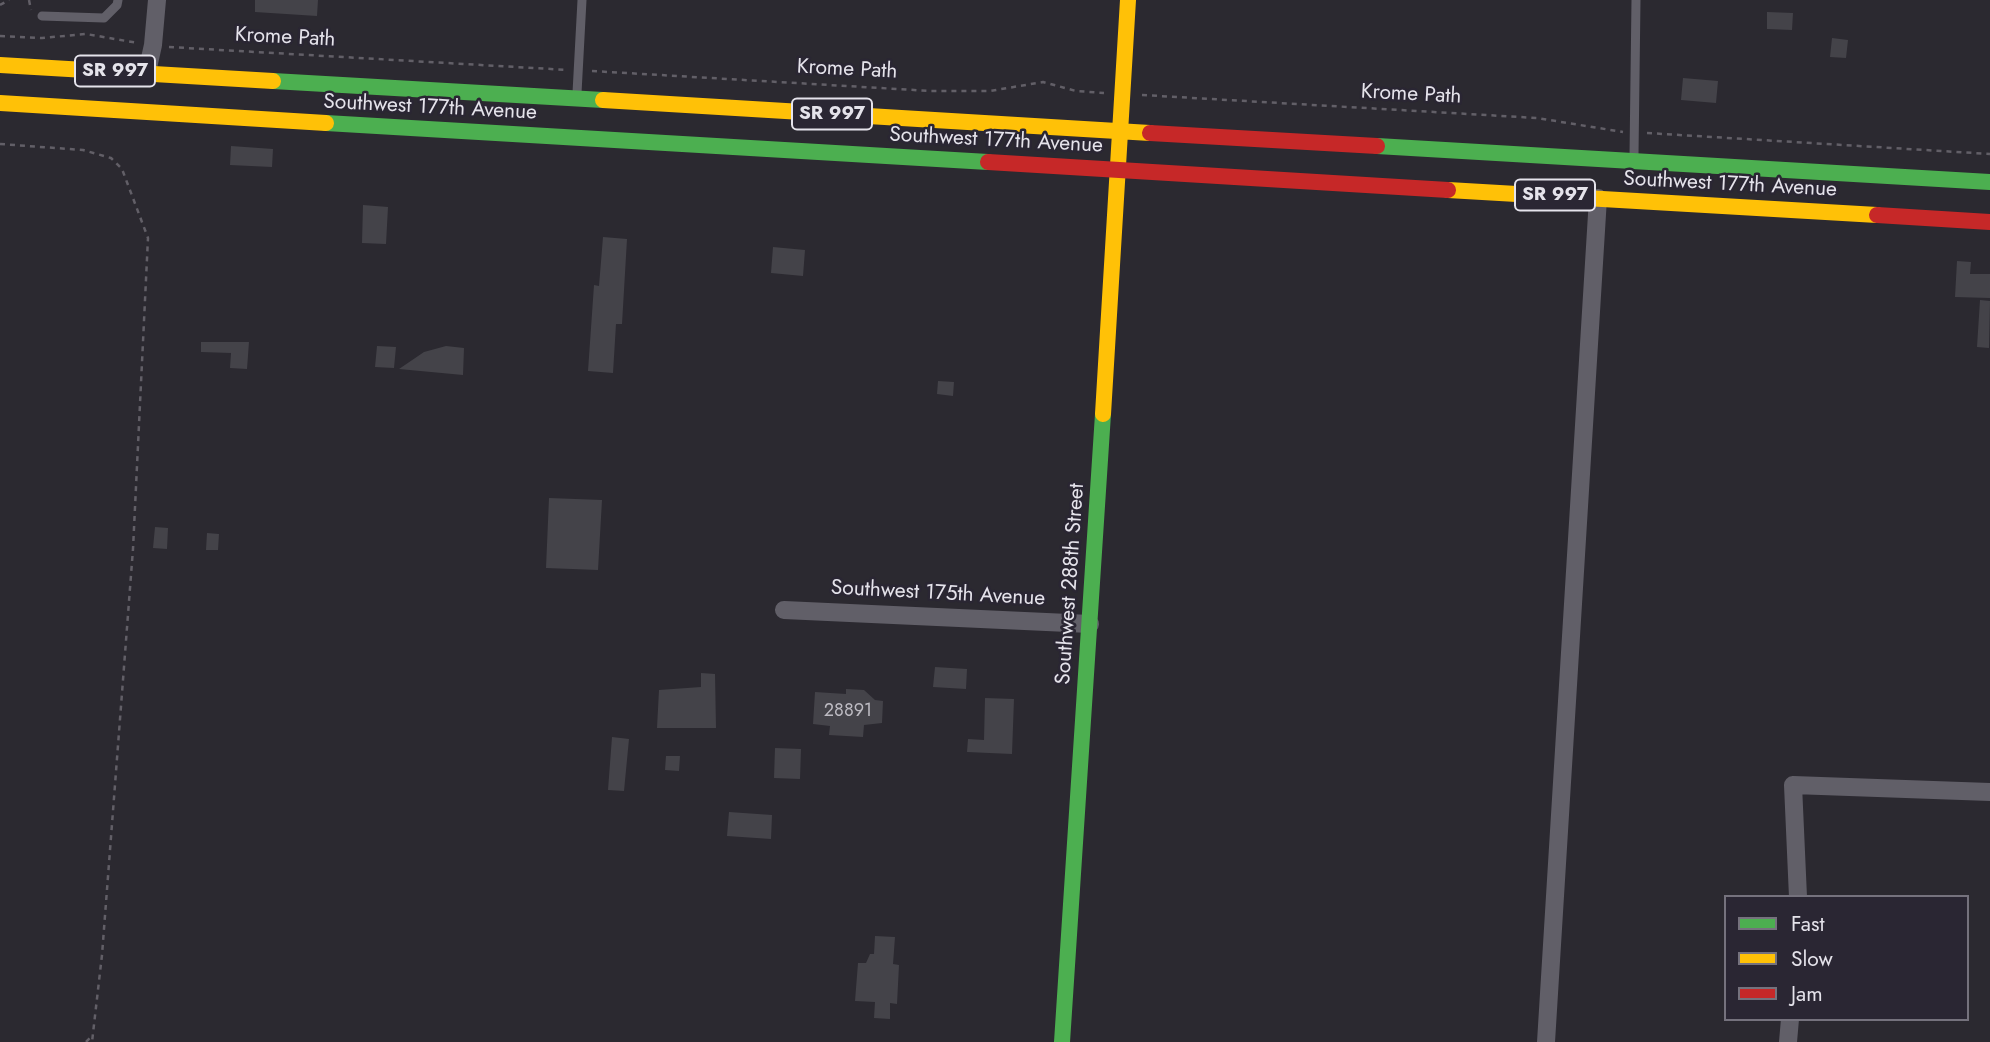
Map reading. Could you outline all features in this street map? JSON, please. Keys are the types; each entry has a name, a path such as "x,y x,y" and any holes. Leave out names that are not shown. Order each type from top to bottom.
{"main road":[{"name":"Southwest 288th Street","path":"1062,1042 1069,894 1120,169 1128,0"},
{"name":"Southwest 177th Avenue","path":"0,65 1990,182"},
{"path":"97,109 124,92 147,72"},
{"path":"155,114 186,94 230,78"},
{"name":"Southwest 177th Avenue","path":"0,103 1990,222"}],"street":[{"path":"147,72 153,45 157,0"},
{"path":"1546,1042 1598,198"},
{"name":"Southwest 175th Avenue","path":"784,610 1090,624"},
{"path":"1798,895 1793,785 1990,792"},
{"path":"1788,1042 1790,1021"}],"lane":[{"path":"41,16 104,18 117,5 118,0"},
{"path":"577,98 582,0"},
{"path":"1634,161 1636,0"}],"path":[{"path":"0,5 9,0"},
{"path":"0,36 42,38 86,34 141,44"},
{"name":"Krome Path","path":"168,47 569,70"},
{"name":"Krome Path","path":"588,71 931,91 990,91 1043,82 1102,93"},
{"name":"Krome Path","path":"1155,96 1537,118 1623,132"},
{"path":"1645,133 1990,154"},
{"path":"0,144 83,150 111,158 121,169 148,238 133,550 102,955 92,1042"},
{"path":"86,1042 93,1035"}],"building":[{"path":"255,0 318,0 317,16 255,12"},
{"path":"1767,12 1793,13 1792,30 1767,29"},
{"path":"1832,38 1848,40 1846,58 1830,57"},
{"path":"1683,78 1718,81 1716,103 1681,100"},
{"path":"231,146 273,149 272,167 230,165"},
{"path":"363,205 388,207 386,244 362,243"},
{"path":"603,237 627,239 622,324 616,324 613,373 588,371 594,285 599,286"},
{"path":"773,247 805,250 803,276 771,273"},
{"path":"1957,261 1971,262 1970,274 1990,274 1990,298 1955,297"},
{"path":"1980,300 1990,301 1989,348 1977,347"},
{"path":"201,342 249,342 247,369 230,368 231,353 201,352"},
{"path":"377,346 396,347 394,368 375,367"},
{"path":"446,346 464,348 463,375 399,369 424,352"},
{"path":"938,381 954,382 953,396 937,394"},
{"path":"549,498 602,500 598,570 546,568"},
{"path":"155,527 168,528 167,549 153,548"},
{"path":"207,533 219,534 218,550 206,550"},
{"path":"935,667 967,669 966,689 933,687"},
{"path":"701,673 715,674 716,728 657,728 659,690 701,687"},
{"path":"846,689 864,690 875,700 883,701 882,723 864,725 863,737 829,735 830,726 813,724 815,692 846,694"},
{"path":"985,698 1014,699 1012,754 967,752 968,739 984,740"},
{"path":"612,737 629,739 624,791 608,790"},
{"path":"775,748 801,749 800,779 774,778"},
{"path":"666,756 680,756 679,771 665,770"},
{"path":"729,812 772,815 771,839 727,836"},
{"path":"875,936 895,937 893,964 899,965 897,1004 890,1003 890,1019 874,1018 875,1002 855,1001 858,963 866,963 870,954 874,954"}],"traffic: fast":[{"path":"273,81 603,100"},
{"path":"326,123 988,162"},
{"path":"1377,146 1990,182"},
{"path":"1062,1042 1103,414"}],"traffic: slow":[{"path":"1103,414 1128,0"},
{"path":"0,65 273,81"},
{"path":"603,100 1150,133"},
{"path":"0,103 326,123"},
{"path":"1448,190 1877,215"}],"traffic: jam":[{"path":"1150,133 1377,146"},
{"path":"988,162 1448,190"},
{"path":"1877,215 1990,222"}]}
